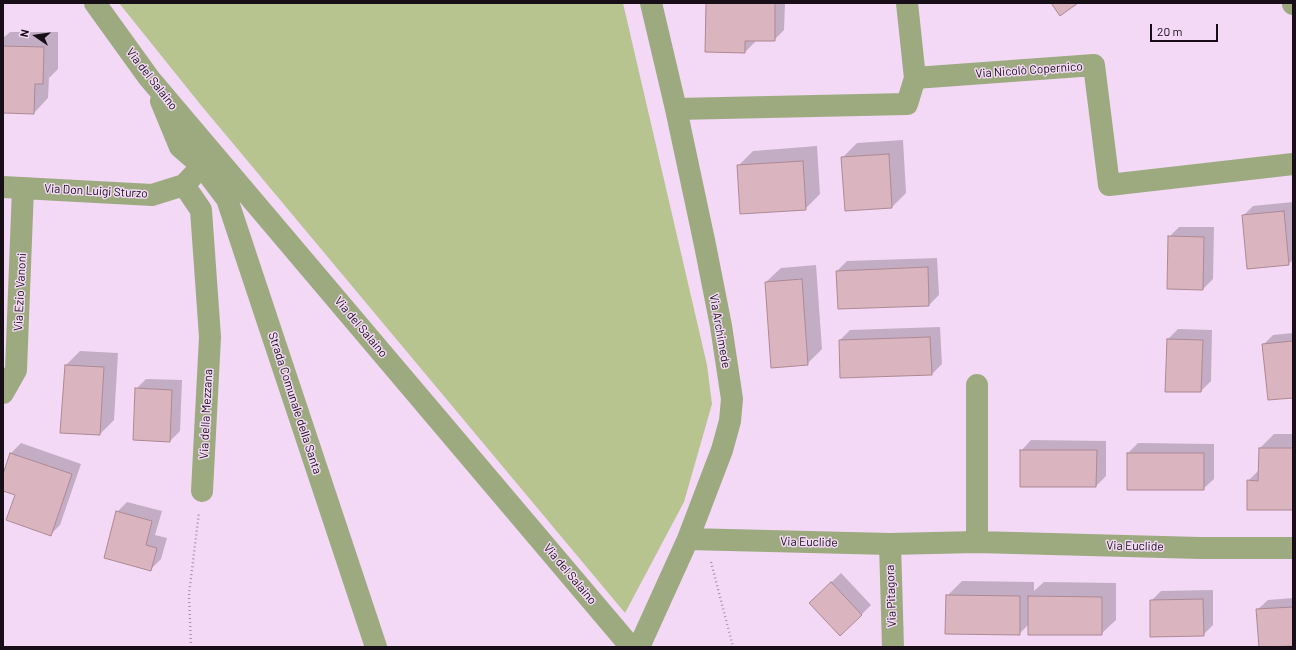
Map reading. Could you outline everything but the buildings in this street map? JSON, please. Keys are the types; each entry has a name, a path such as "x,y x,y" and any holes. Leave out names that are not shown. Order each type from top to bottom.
{"street":[{"name":"Via del Salaino","path":"95,3 154,83 632,647"},
{"name":"Via Archimede","path":"639,647 688,539 724,442 730,421 732,399 719,318 676,109 651,3"},
{"path":"676,109 907,104 916,78 907,3"},
{"name":"Via Nicolò Copernico","path":"916,78 1094,65 1109,185 1293,164"},
{"path":"154,83 180,147 202,166"},
{"name":"Via Don Luigi Sturzo","path":"13,188 152,195 184,185 202,166"},
{"name":"Strada Comunale della Santa","path":"202,166 227,199 376,647"},
{"name":"Via della Mezzana","path":"184,185 201,210 210,337 202,491"},
{"name":"Via Ezio Vanoni","path":"3,393 16,370 13,188"},
{"path":"977,385 977,542"},
{"name":"Via Euclide","path":"688,539 890,544 977,542 1200,548 1293,548"},
{"name":"Via Pitagora","path":"890,544 893,647"}],"path":[{"path":"191,647 189,594 202,491"},
{"path":"711,540 709,551 733,647"}],"green space":[{"path":"119,3 623,3 707,365 712,404 684,502 625,613 200,104"}]}
